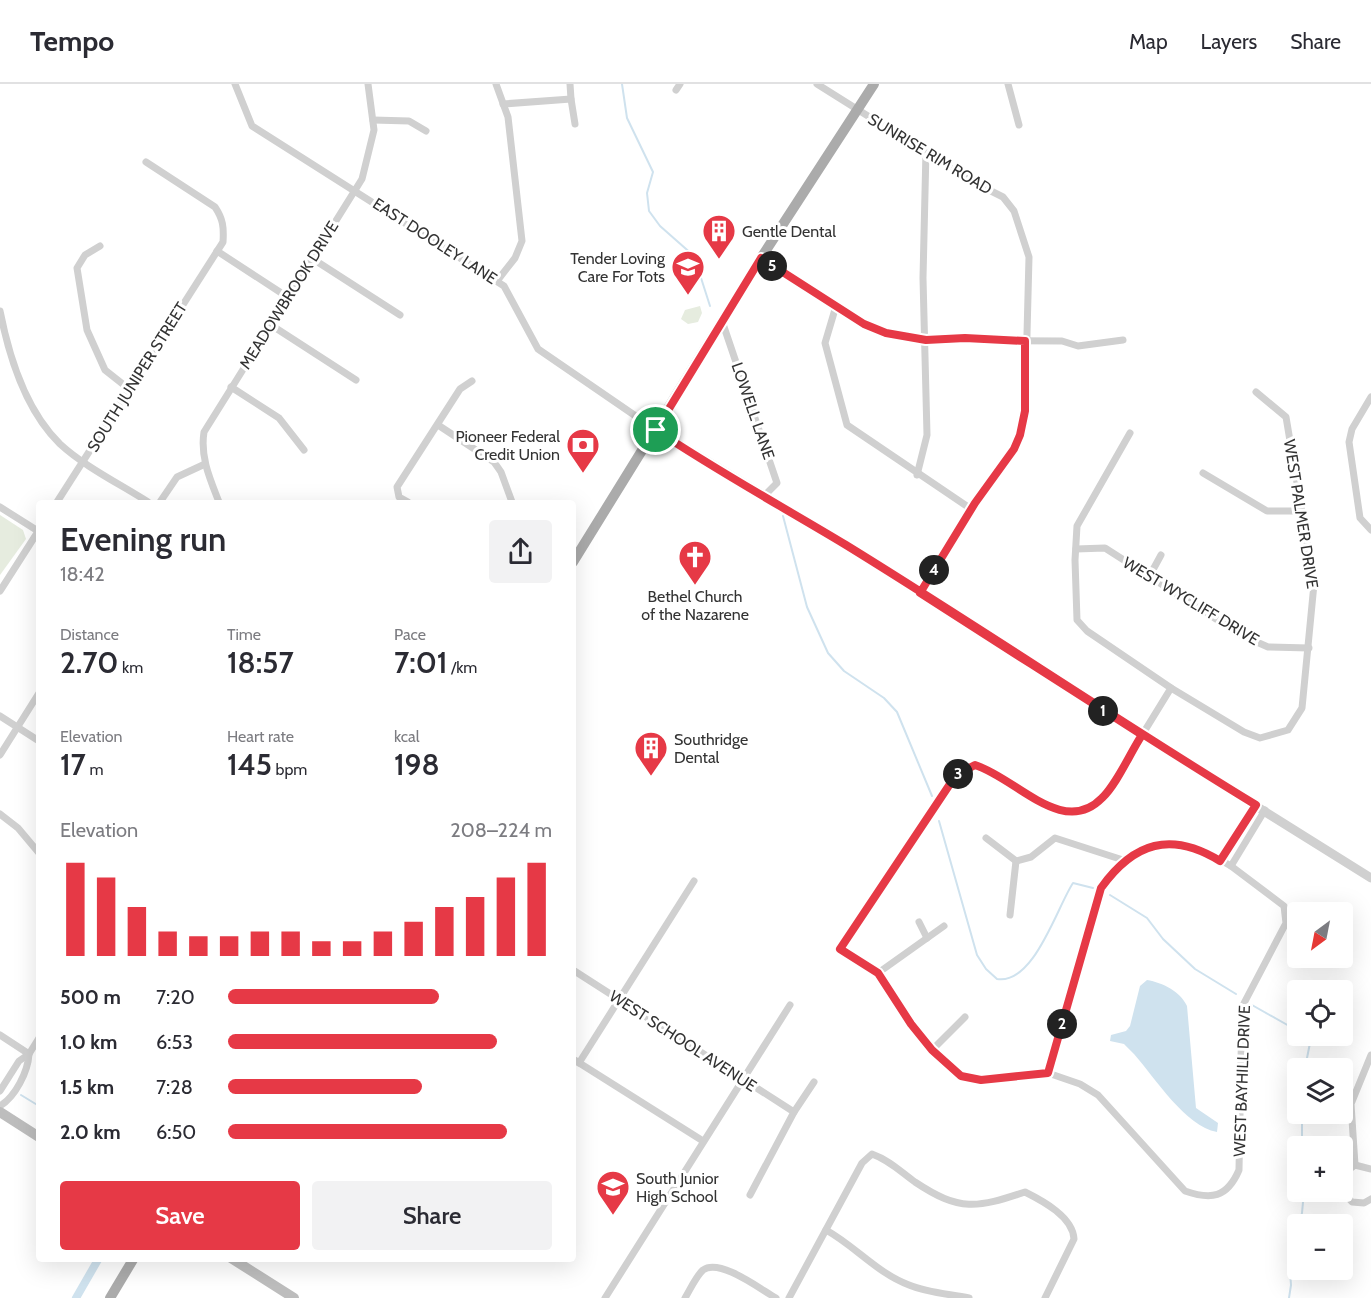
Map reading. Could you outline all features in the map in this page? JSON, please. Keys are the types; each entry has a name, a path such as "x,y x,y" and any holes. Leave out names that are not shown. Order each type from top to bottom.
{"main road":[{"path":"576,557 761,258 874,84"},
{"path":"0,1112 36,1135"},
{"path":"110,1298 132,1262"},
{"path":"237,1262 294,1298"}],"street":[{"name":"EAST DOOLEY LANE","path":"235,84 252,126 504,286 538,349 656,430"},
{"name":"MEADOWBROOK DRIVE","path":"218,500 205,464 202,444 204,432 356,191 369,153 373,120 368,84"},
{"path":"496,84 509,129 522,241 515,258 497,281"},
{"path":"570,84 575,124"},
{"name":"SUNRISE RIM ROAD","path":"817,84 927,150 974,182 1003,197 1014,212 1029,257 1025,341 1025,411 1020,435 1014,449 971,509 920,593"},
{"path":"1008,84 1019,125"},
{"path":"503,104 571,99"},
{"path":"373,120 409,121 426,131"},
{"path":"917,475 927,435 923,278 927,150"},
{"path":"146,162 214,207 221,216 224,228 222,242 217,250 289,298"},
{"path":"100,246 85,255 77,268 87,330 105,370 129,389"},
{"name":"SOUTH JUNIPER STREET","path":"58,500 217,250"},
{"path":"761,258 836,306 886,333 926,340 965,338 1062,340 1078,346 1123,340"},
{"path":"313,259 400,315"},
{"path":"836,306 825,343 847,425 917,475 971,509"},
{"path":"0,311 13,365 39,417 62,446 145,500"},
{"name":"LOWELL LANE","path":"722,321 777,483 764,496"},
{"path":"271,325 356,380"},
{"path":"404,500 399,497 397,487 460,389 472,381"},
{"path":"231,387 279,418 304,450"},
{"name":"WEST PALMER DRIVE","path":"1171,687 1244,732 1260,738 1276,735 1288,729 1302,708 1314,585 1286,417 1256,392"},
{"path":"1371,397 1359,416 1349,442 1360,518 1371,530"},
{"path":"438,425 494,462 501,472 511,500"},
{"path":"656,430 1370,875"},
{"path":"1130,433 1077,526 1077,620 1087,631 1171,687 1142,735"},
{"path":"161,500 177,477 205,464"},
{"path":"1203,473 1267,511 1301,510"},
{"path":"0,507 36,529"},
{"path":"0,591 36,536"},
{"name":"WEST WYCLIFF DRIVE","path":"1076,549 1105,548 1241,635 1268,647 1309,648"},
{"path":"1149,577 1161,555"},
{"path":"0,755 36,698"},
{"path":"0,716 36,739"},
{"name":"WEST BAYHILL DRIVE","path":"1142,735 1104,797 1087,810 1067,814 1051,807 993,770 975,765 956,775 840,949 878,973 911,1024 932,1050 961,1076 990,1080 1048,1073 1080,1084 1098,1095 1185,1191 1203,1197 1214,1196 1229,1187 1239,1170 1242,1007 1286,923 1287,914 1284,906 1267,891 1231,867"},
{"path":"1220,861 1261,807"},
{"path":"1048,1073 1101,888 1123,860 1147,847 1170,843 1203,850 1231,867 1261,807"},
{"path":"0,814 18,828 36,849"},
{"path":"986,838 1016,861"},
{"path":"1016,861 1031,857 1055,838 1123,860"},
{"path":"1010,915 1016,861"},
{"path":"694,881 576,1061 703,1141"},
{"path":"919,922 927,938"},
{"path":"878,973 944,926"},
{"name":"WEST SCHOOL AVENUE","path":"576,972 794,1112"},
{"path":"605,1298 790,1005"},
{"path":"932,1050 965,1017"},
{"path":"0,1035 29,1054"},
{"path":"0,1091 19,1062 29,1054 36,1043"},
{"path":"0,1106 7,1102 28,1067 29,1054"},
{"path":"1371,1055 1351,1104 1355,1166 1371,1169"},
{"path":"750,1195 794,1112 814,1082"},
{"path":"789,1298 862,1163 872,1154 884,1159 917,1183 956,1204 990,1204 1025,1192 1041,1200 1073,1229 1074,1239 1045,1298"},
{"path":"1352,1202 1364,1203 1371,1199"},
{"path":"826,1230 849,1244 869,1262 908,1285 969,1298"},
{"path":"685,1298 702,1271 711,1266 726,1269 776,1298"}],"shaded area":[{"path":"700,306 702,313 698,322 688,324 681,319 685,310"},
{"path":"0,515 23,530 26,539 0,575"}],"water":[{"path":"1147,980 1170,989 1180,996 1187,1006 1196,1108 1218,1123 1217,1132 1205,1128 1182,1111 1124,1044 1110,1041 1111,1035 1126,1031 1130,1026 1140,986"}],"waterway":[{"path":"622,84 627,118 653,172 647,193 649,211 660,226 694,256 710,306"},
{"path":"783,516 807,607 828,653 844,671 884,698 897,712 932,796"},
{"path":"939,821 977,955 986,969 997,979 1010,978 1022,970 1033,958 1073,883 1093,888"},
{"path":"1110,895 1147,918 1163,939 1195,969 1236,994"},
{"path":"1252,1005 1287,1025"},
{"path":"1307,1058 1309,1046"},
{"path":"21,1095 36,1104"},
{"path":"1302,1124 1302,1136"},
{"path":"1302,1214 1303,1202"},
{"path":"76,1298 97,1262"},
{"path":"1289,1298 1291,1280"}],"place":[{"name":"Gentle Dental","path":"719,260"},
{"name":"Tender Loving Care For Tots","path":"688,296"},
{"name":"Pioneer Federal Credit Union","path":"583,474"},
{"name":"Bethel Church of the Nazarene","path":"695,586"},
{"name":"Southridge Dental","path":"651,777"},
{"name":"South Junior High School","path":"613,1216"}],"route":[{"path":"656,430 761,258 780,273 864,324 886,333 926,340 965,338 1025,341 1025,411 1020,435 1014,449 975,503 920,593 1142,735 1104,797 1087,810 1067,814 1051,807 993,770 975,765 956,775 840,949 878,973 911,1024 932,1050 961,1076 981,1080 1048,1073 1101,888 1114,869 1123,860 1147,847 1170,843 1203,850 1220,861 1256,805 1142,735 994,640 847,546 656,430"}]}
